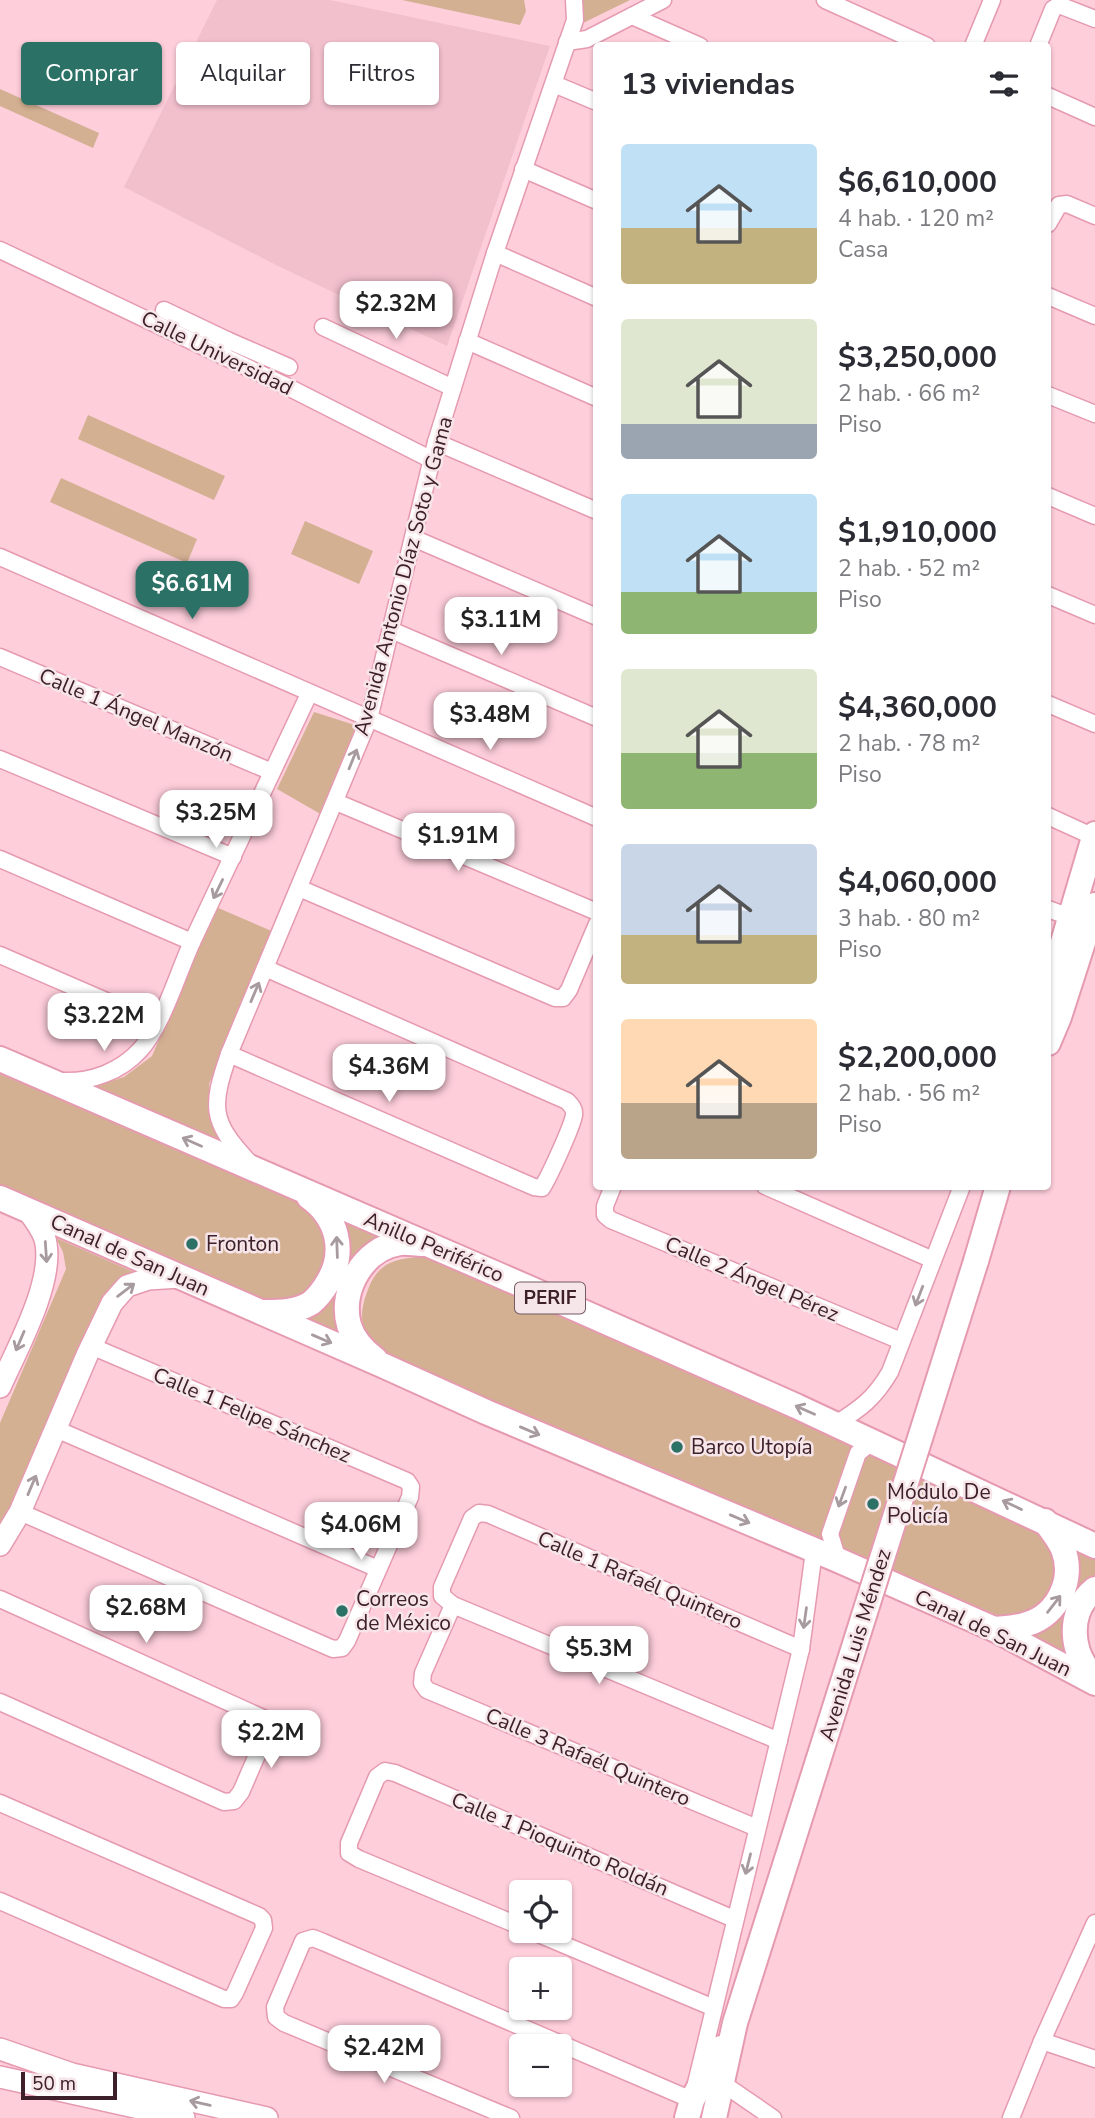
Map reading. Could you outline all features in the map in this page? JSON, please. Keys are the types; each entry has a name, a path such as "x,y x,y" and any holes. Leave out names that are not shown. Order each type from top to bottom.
{"main road":[{"path":"1053,967 1059,913 1095,836"},
{"path":"1051,1036 1095,905"},
{"name":"Anillo Periférico","path":"0,1059 836,1424 1095,1546"},
{"path":"260,1311 286,1312 312,1302 325,1288 334,1272 338,1257 336,1230 322,1206 298,1189"},
{"name":"Avenida Luis Méndez","path":"714,2118 735,2023 997,1190"},
{"name":"Canal de San Juan","path":"0,1198 260,1311"},
{"path":"382,1364 361,1348 349,1324 347,1297 353,1279 375,1253 400,1243 426,1244"},
{"path":"260,1311 486,1412 814,1551"},
{"path":"994,1629 1027,1625 1050,1610 1059,1598 1065,1584 1066,1557 1045,1521"},
{"name":"Canal de San Juan","path":"814,1551 994,1629 1095,1680"},
{"path":"1095,1589 1080,1608 1075,1623 1078,1656 1095,1680"},
{"name":"Avenida Luis Méndez","path":"690,2109 735,2023"}],"street":[{"name":"Avenida Antonio Díaz Soto y Gama","path":"257,1172 232,1144 222,1128 216,1111 216,1089 369,719 436,442 495,253 575,20 574,0"},
{"path":"567,42 587,39 663,0"},
{"path":"825,0 918,42"},
{"path":"975,42 992,0"},
{"path":"1040,42 1053,9 1059,5 1095,19"},
{"path":"632,16 691,42"},
{"path":"554,84 593,100"},
{"path":"1051,97 1095,117"},
{"path":"523,169 593,199"},
{"path":"1051,219 1059,205 1067,204 1095,216"},
{"name":"Calle Universidad","path":"0,250 223,347 432,460"},
{"path":"495,253 593,296"},
{"path":"1051,297 1095,316"},
{"path":"164,310 223,347 289,367"},
{"path":"323,327 453,388"},
{"path":"467,341 593,396"},
{"path":"1051,396 1095,414"},
{"path":"436,442 593,509"},
{"path":"1051,497 1095,516"},
{"path":"413,538 593,615"},
{"path":"0,557 593,816"},
{"path":"1051,596 1095,615"},
{"path":"391,630 593,716"},
{"name":"Calle 1 Ángel Manzón","path":"0,657 272,772"},
{"path":"50,1080 81,1081 104,1075 140,1050 157,1023 192,942 309,694"},
{"path":"1051,705 1095,724"},
{"path":"0,759 233,857"},
{"path":"336,802 593,910"},
{"path":"1051,817 1095,836"},
{"path":"0,859 192,942"},
{"path":"299,888 555,998 563,998 569,990 593,933"},
{"path":"0,955 157,1023"},
{"path":"229,1054 521,1182 542,1188 574,1115 573,1106 567,1101 265,968"},
{"name":"Calle 2 Ángel Pérez","path":"611,1190 605,1206 605,1215 611,1220 901,1341"},
{"path":"774,1190 933,1260"},
{"path":"836,1424 878,1392 890,1372 959,1190"},
{"path":"0,1387 48,1269 46,1241 28,1210"},
{"path":"0,1545 20,1512 112,1303 127,1286 148,1279 183,1277"},
{"name":"Calle 1 Felipe Sánchez","path":"92,1346 407,1481 411,1487 410,1497 378,1569"},
{"path":"20,1512 333,1649 342,1648 347,1641 378,1569 56,1429"},
{"path":"838,1560 830,1534 858,1453 873,1441"},
{"name":"Calle 1 Rafaél Quintero","path":"448,1600 442,1587 472,1518 479,1513 488,1514 801,1649"},
{"path":"512,2118 276,2017 275,2007 303,1941 313,1938 690,2109 801,1649 814,1551"},
{"path":"0,1599 263,1718 267,1723 267,1732 242,1792 234,1801 224,1802 0,1702"},
{"path":"448,1600 779,1741"},
{"name":"Calle 3 Rafaél Quintero","path":"448,1600 423,1673 422,1684 427,1690 757,1828"},
{"name":"Calle 1 Pioquinto Roldán","path":"509,1922 349,1853 349,1843 377,1777 384,1771 396,1773 734,1919"},
{"path":"0,1803 259,1916 263,1920 264,1928 235,1993 231,1999 224,1999 0,1901"},
{"path":"1011,2118 1095,1923"},
{"path":"560,1943 714,2008"},
{"path":"1042,2041 1095,2059"},
{"path":"0,2049 72,2074 267,2118"},
{"path":"0,2077 184,2118"},
{"path":"722,2084 773,2118"}],"shaded area":[{"path":"217,0 330,0 550,46 447,346 278,266 124,187 176,82 176,105 310,105 310,42 196,42"},
{"path":"402,0 524,0 526,11 520,25"},
{"path":"580,0 630,0 579,25"},
{"path":"0,89 21,98 21,105 36,105 99,133 93,148 0,106"},
{"path":"88,415 225,476 214,500 78,439"},
{"path":"61,478 197,539 187,563 50,502"},
{"path":"305,521 373,551 359,584 291,554"},
{"path":"314,712 361,727 324,816 277,789"},
{"path":"216,907 274,932 209,1084 212,1115 224,1146 90,1088 124,1077 152,1056"},
{"path":"0,1074 306,1203 329,1224 325,1284 277,1310 0,1191"},
{"path":"341,1214 386,1238 378,1242 346,1339 304,1321"},
{"path":"56,1238 136,1273 0,1540 0,1423 66,1269 63,1252"},
{"path":"434,1256 1046,1535 1060,1560 1048,1603 1009,1620 392,1364 374,1347 364,1330 362,1311 369,1287 377,1273 390,1263 406,1258"},
{"path":"1063,1537 1095,1553 1095,1578 1076,1665 1015,1631 1053,1619"}],"place":[{"name":"Fronton","path":"192,1244"},
{"name":"Barco Utopía","path":"677,1447"},
{"name":"Módulo De Policía","path":"873,1504"},
{"name":"Correos de México","path":"342,1611"}]}
